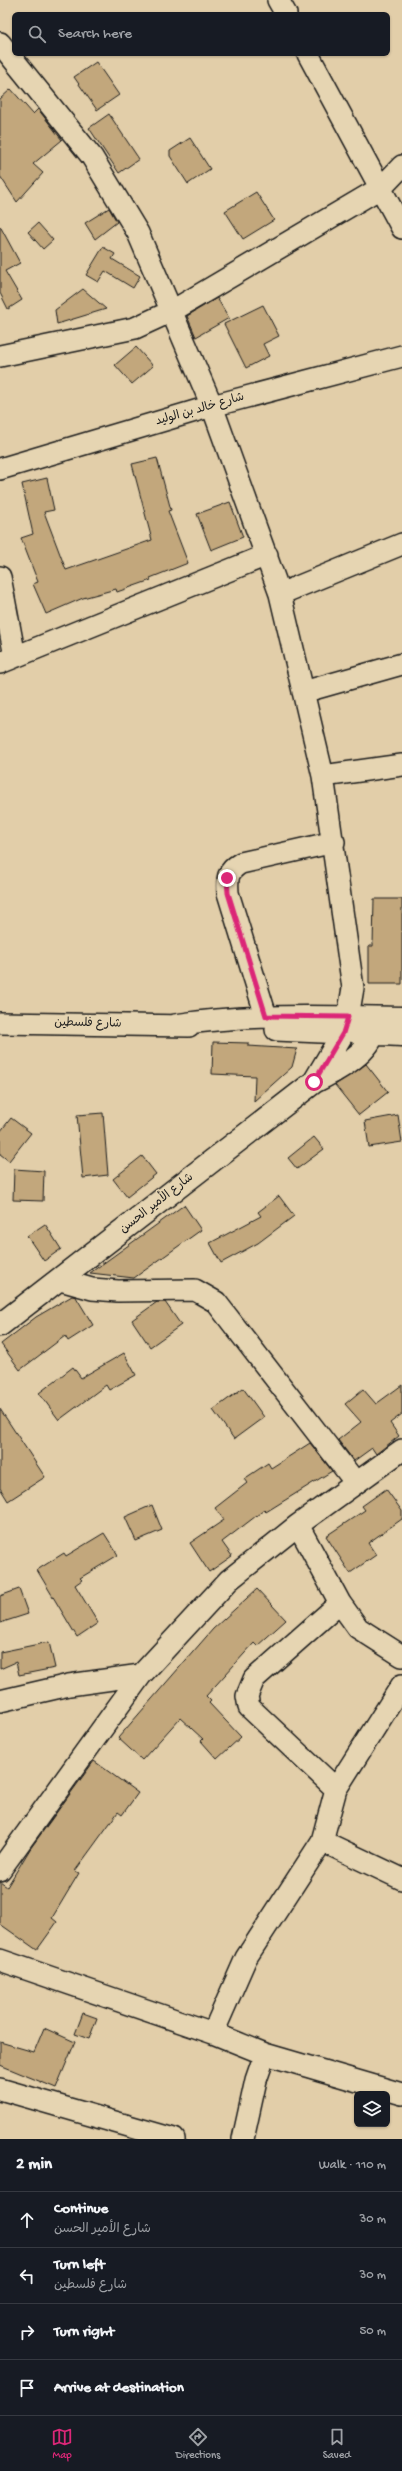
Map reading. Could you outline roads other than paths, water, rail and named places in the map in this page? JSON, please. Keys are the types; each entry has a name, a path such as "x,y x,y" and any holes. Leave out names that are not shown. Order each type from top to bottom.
{"main road":[{"path":"374,1026 402,1018"},
{"path":"346,1025 374,1026 402,1035"},
{"name":"شارع الأمير الحسن","path":"314,1082 346,1025"},
{"name":"شارع الأمير الحسن","path":"0,1325 314,1082 332,1073 356,1056 374,1026"}],"street":[{"path":"278,0 285,12"},
{"path":"0,43 92,157 138,233 212,406 267,555 280,594 323,776 334,842 353,988 346,1025"},
{"path":"309,56 382,187 402,228"},
{"path":"0,356 135,328 172,311 382,187 402,166"},
{"name":"شارع خالد بن الوليد","path":"0,469 212,406 402,356"},
{"path":"280,594 402,544"},
{"path":"0,577 7,660 267,555"},
{"path":"303,692 402,664"},
{"path":"323,776 402,765"},
{"path":"266,1016 228,893 227,878 232,868 241,863 334,842"},
{"path":"353,988 374,1026"},
{"name":"شارع فلسطين","path":"175,1025 213,1019 266,1016 346,1025"},
{"name":"شارع فلسطين","path":"0,1023 175,1025 214,1030 346,1025"},
{"path":"60,1280 92,1289 196,1290 216,1302 356,1483"},
{"path":"0,1870 140,1675 229,1580 298,1525 402,1450"},
{"path":"298,1525 340,1603 358,1628 402,1656"},
{"path":"336,1789 249,1707 247,1696 254,1679 340,1603"},
{"path":"0,1701 69,1685 140,1675"},
{"path":"213,2033 246,1958 322,1841 336,1789 402,1685"},
{"path":"322,1841 402,1879"},
{"path":"0,1960 213,2033 265,2054 402,2094"},
{"path":"243,2139 256,2080 265,2054"},
{"path":"0,2090 174,2139"}]}
